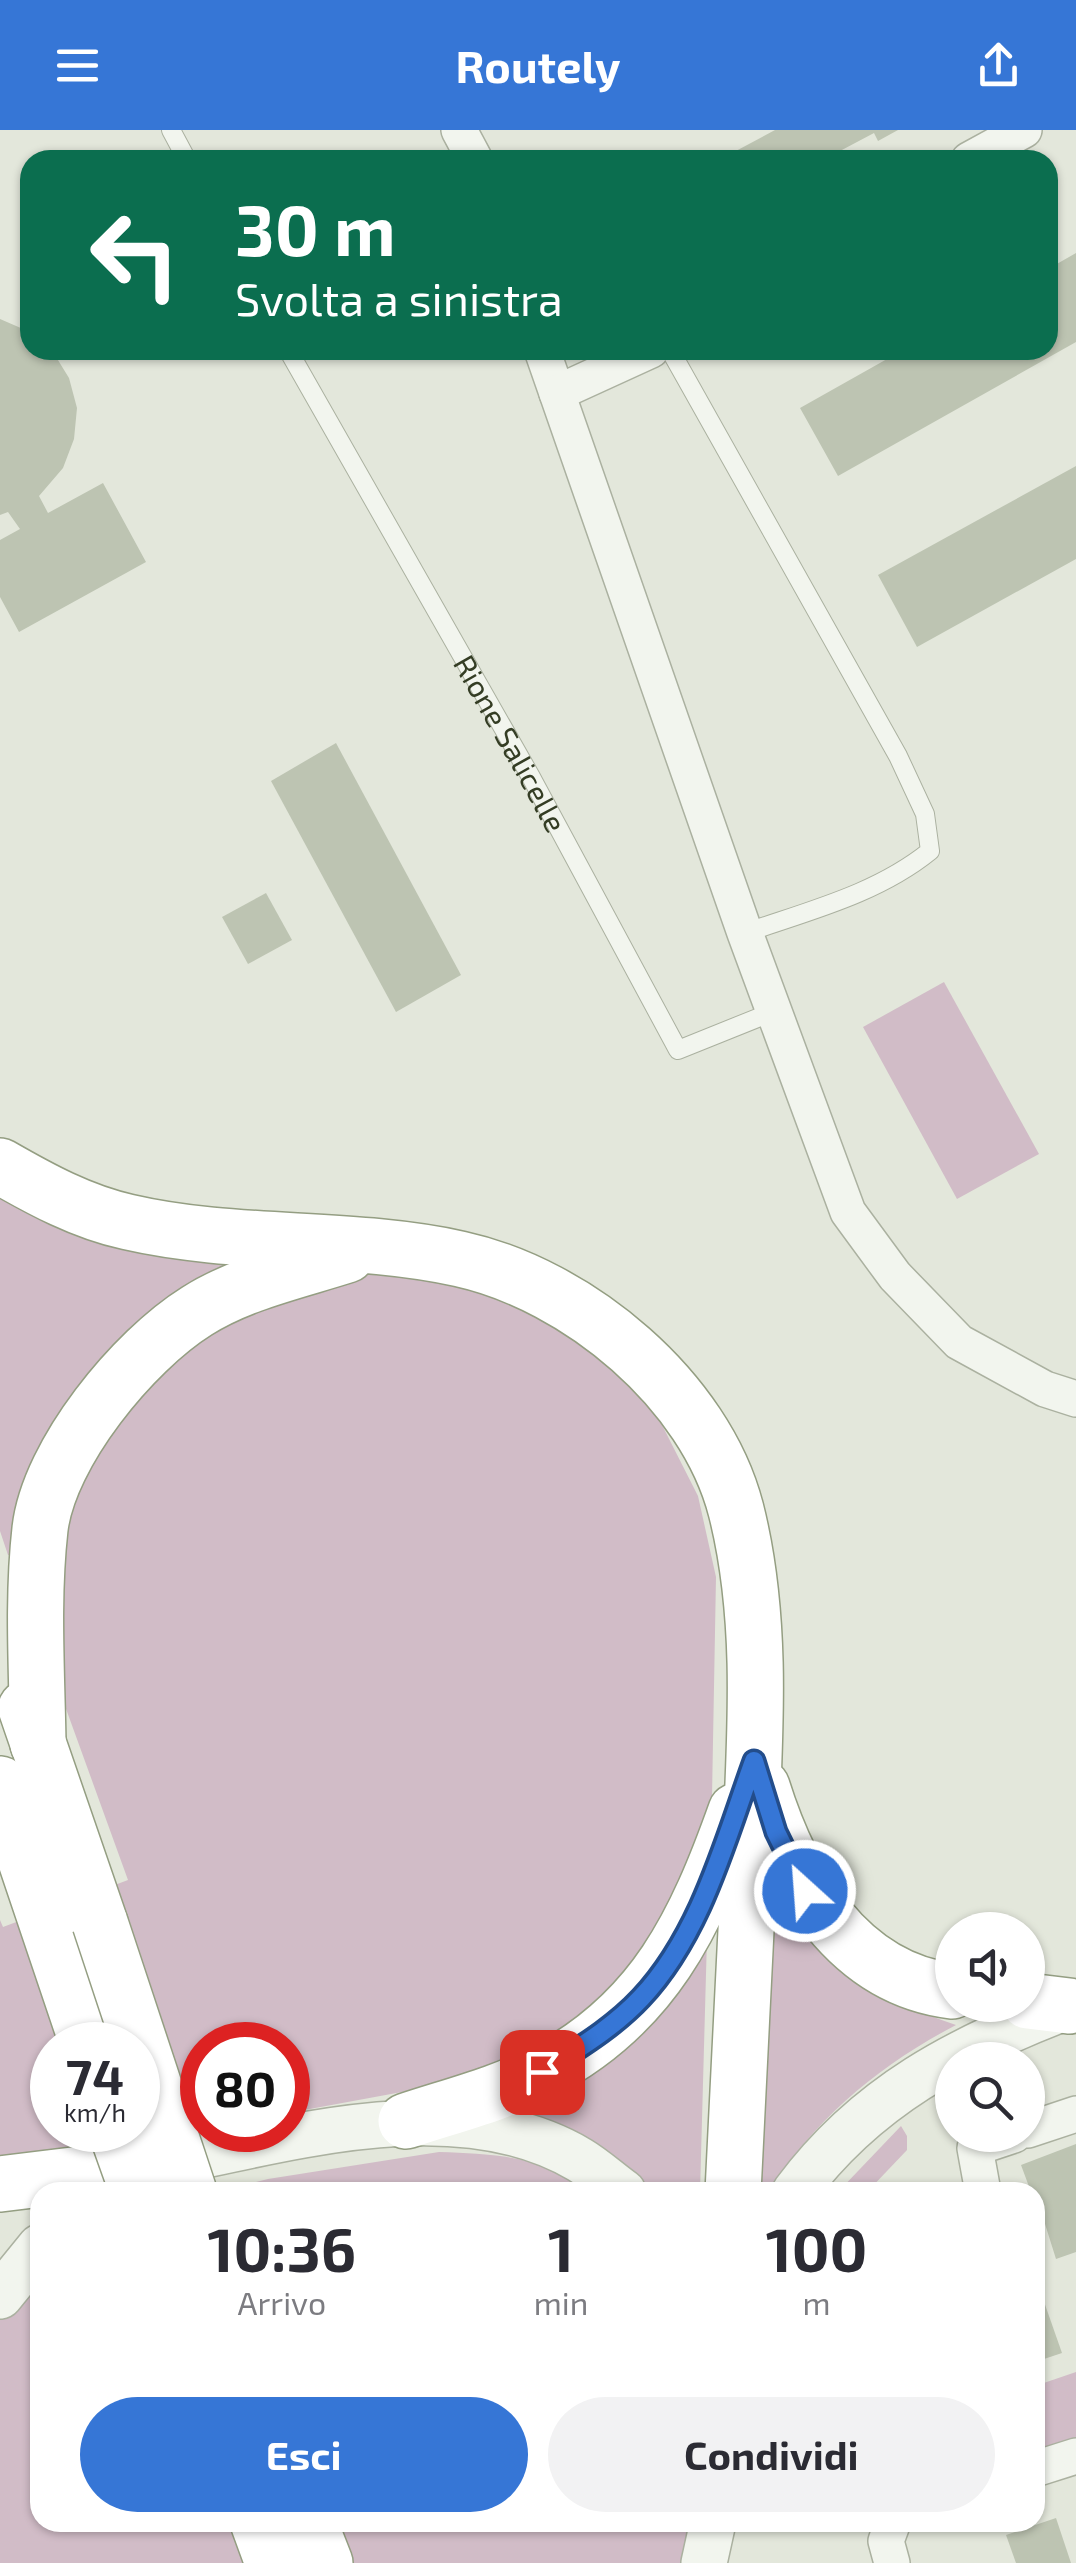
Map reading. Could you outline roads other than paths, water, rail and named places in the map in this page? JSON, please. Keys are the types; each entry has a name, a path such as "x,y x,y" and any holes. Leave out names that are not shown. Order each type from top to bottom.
{"highway":[{"path":"0,1166 80,1207 128,1222 461,1259 528,1280 580,1309 638,1356 697,1424 735,1506 754,1601 754,1761 734,2182"},
{"path":"38,1744 36,1627 40,1526 73,1441 138,1356 197,1310 240,1290 369,1248"},
{"path":"0,1630 38,1744 76,1932 151,2182"},
{"path":"754,1761 776,1832 805,1891 834,1926 880,1968 935,1989"},
{"path":"406,2121 542,2072 603,2032 641,1998 671,1960 713,1874 754,1761"},
{"path":"0,1784 76,1932 86,2022"},
{"path":"130,2152 150,2182"},
{"path":"0,2184 30,2184"},
{"path":"262,2532 274,2563"},
{"path":"314,2532 325,2563"}],"street":[{"path":"987,150 1024,130"},
{"path":"545,360 745,933 848,1212 895,1276 959,1342 1045,1389 1076,1399"},
{"path":"557,393 630,360"},
{"path":"803,2182 850,2126 911,2080 1058,2004"},
{"path":"1045,2124 1076,2114"},
{"path":"161,2182 302,2136 406,2121 526,2137 580,2160 610,2182"},
{"path":"976,2152 981,2182"},
{"path":"0,2296 30,2258"},
{"path":"1045,2466 1076,2456"},
{"path":"704,2563 711,2532"},
{"path":"722,2532 722,2563"},
{"path":"890,2532 886,2542 892,2563"}],"lane":[{"name":"Rione Salicelle","path":"294,360 530,777 678,1050 775,1012"},
{"path":"676,360 898,756 925,814 930,851 909,868 843,899 745,933"}]}
